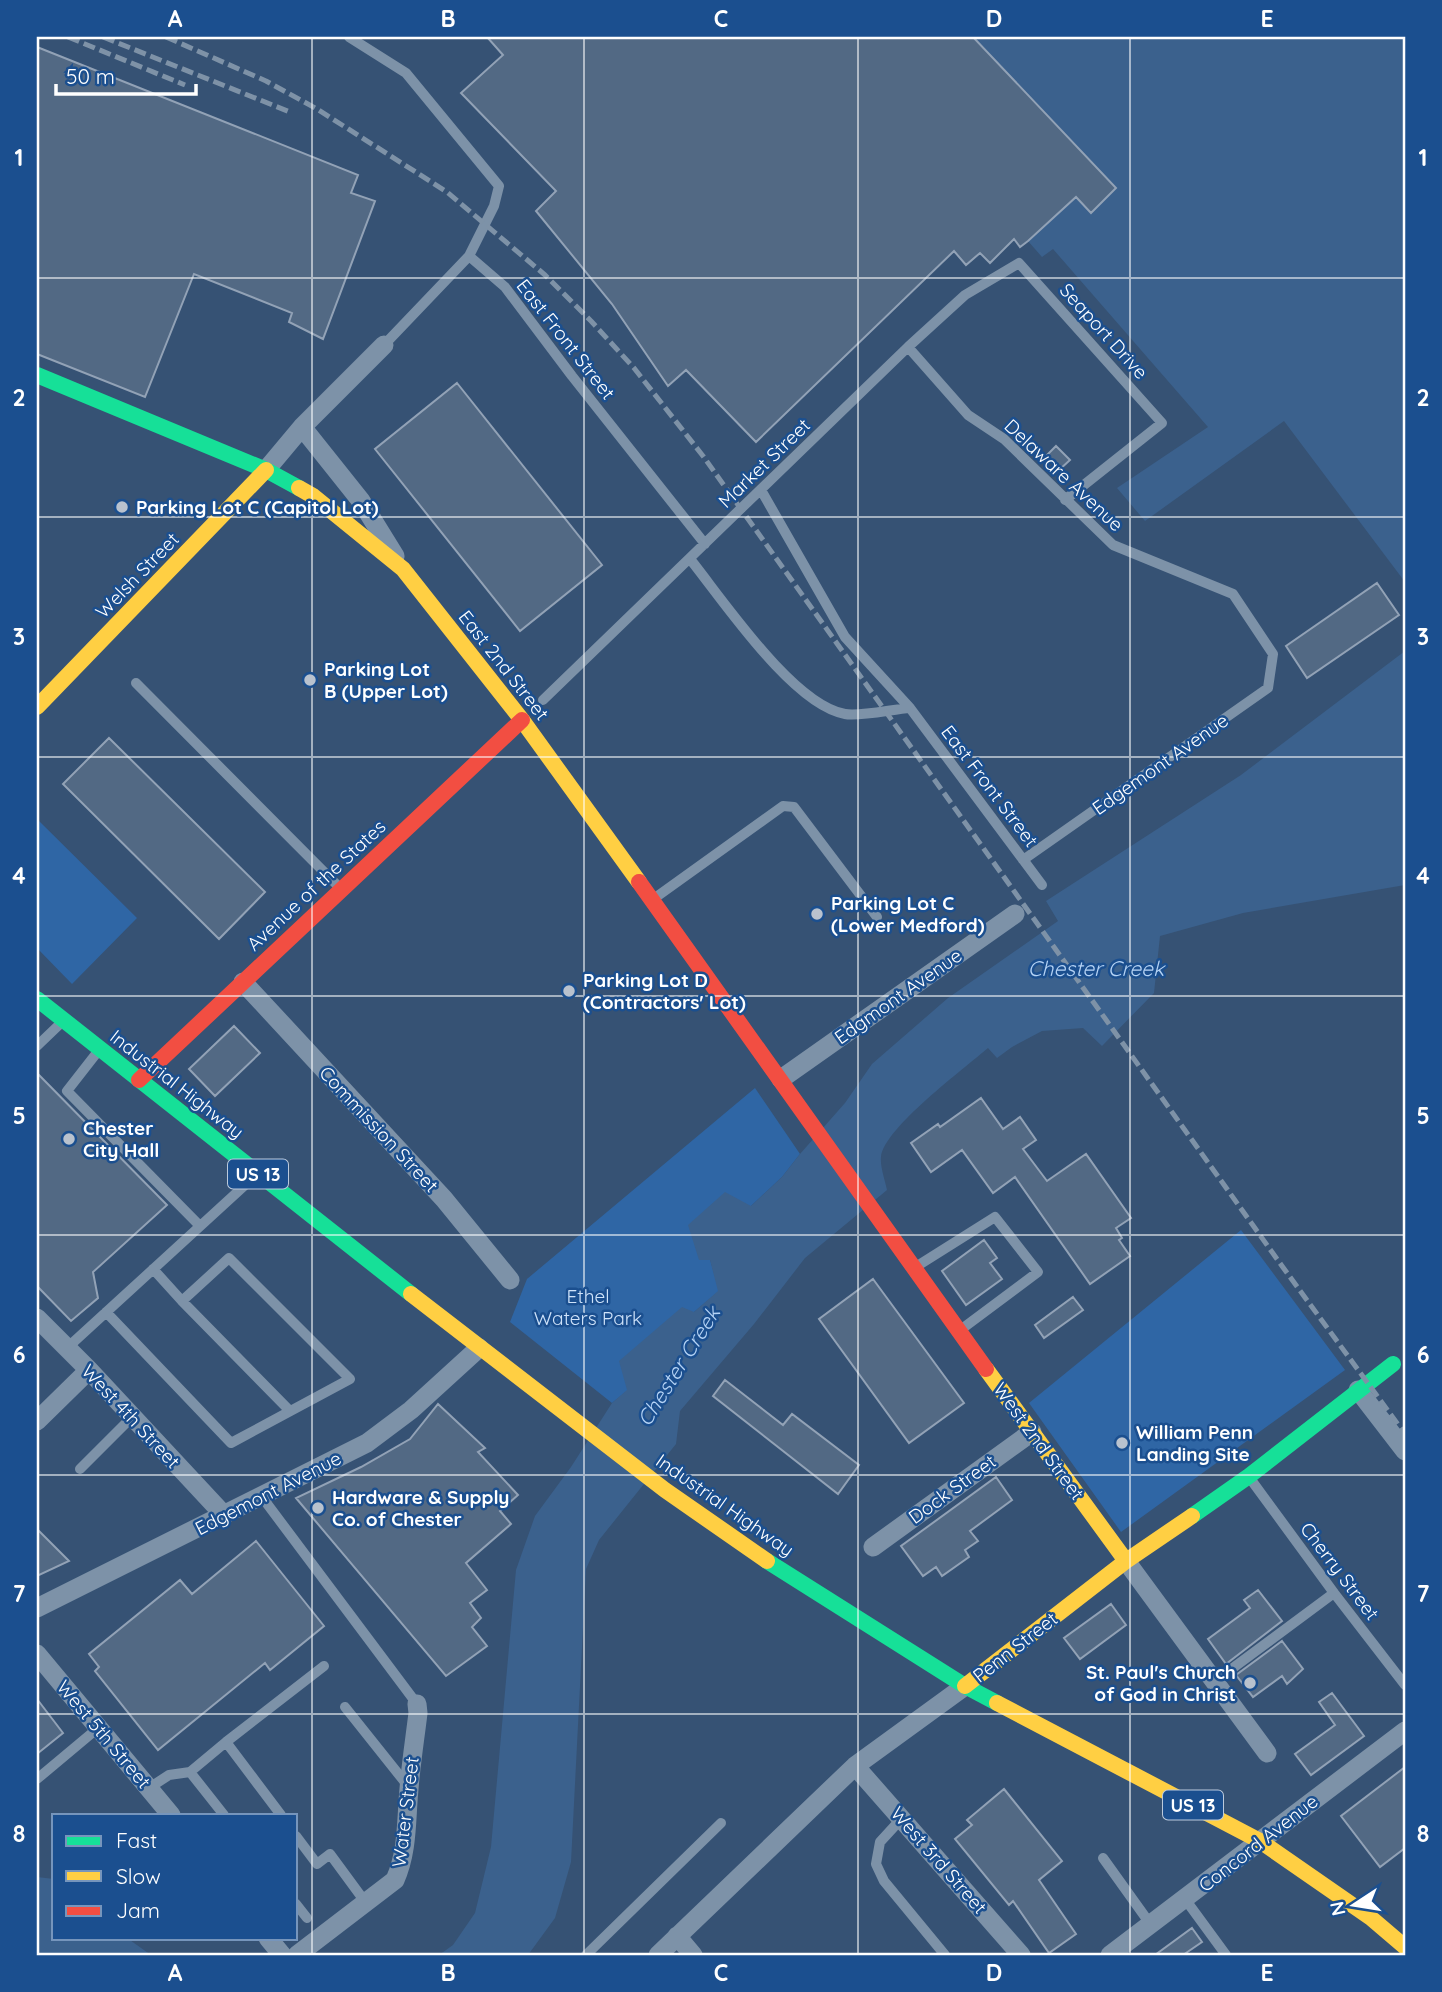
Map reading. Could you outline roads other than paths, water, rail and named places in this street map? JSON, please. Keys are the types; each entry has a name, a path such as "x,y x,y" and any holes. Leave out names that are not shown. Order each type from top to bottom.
{"street":[{"path":"266,470 302,428 384,345"},
{"name":"East 2nd Street","path":"37,375 266,470 313,496 403,569 522,720 814,1128"},
{"path":"302,428 361,501 403,569"},
{"name":"Welsh Street","path":"37,707 266,470"},
{"name":"Avenue of the States","path":"139,1080 522,720"},
{"name":"Edgmont Avenue","path":"781,1079 1015,914"},
{"name":"Commission Street","path":"243,982 444,1199 510,1280"},
{"name":"Industrial Highway","path":"37,999 479,1348 665,1490 799,1583 965,1686 1260,1841 1371,1917 1405,1947"},
{"name":"West 2nd Street","path":"814,1128 913,1269 1267,1753"},
{"name":"West 4th Street","path":"37,1318 224,1515"},
{"name":"Edgemont Avenue","path":"37,1608 367,1443 411,1410 479,1348"},
{"name":"Penn Street","path":"658,1955 855,1766 965,1686 1126,1561 1249,1476 1358,1390 1399,1363"},
{"path":"37,1421 89,1370"},
{"path":"1358,1390 1405,1451"},
{"name":"Dock Street","path":"873,1547 1032,1432"},
{"name":"West 5th Street","path":"37,1654 170,1814"},
{"name":"Water Street","path":"298,1955 396,1880 405,1846 417,1704"},
{"name":"Concord Avenue","path":"1110,1955 1405,1731"},
{"name":"West 3rd Street","path":"855,1766 1021,1955"},
{"path":"677,1936 693,1955"},
{"path":"270,1940 282,1955"}],"lane":[{"path":"349,37 405,73 499,186 494,206 469,256 384,345"},
{"name":"East Front Street","path":"469,256 505,287 705,544"},
{"name":"Market Street","path":"543,700 908,347 965,295 1019,263"},
{"name":"Seaport Drive","path":"1019,263 1162,423 1065,499"},
{"name":"Delaware Avenue","path":"908,347 968,415 1004,439 1113,545 1233,594 1273,654"},
{"name":"East Front Street","path":"761,490 845,636 910,708 1042,885"},
{"path":"690,559 783,674 816,703 846,715 910,708"},
{"name":"Edgemont Avenue","path":"1023,860 1268,688 1273,654"},
{"path":"136,683 341,890"},
{"path":"652,901 783,806 794,807 877,918"},
{"path":"37,1046 64,1021"},
{"path":"100,1049 67,1091 200,1226"},
{"path":"67,1348 258,1174"},
{"path":"913,1269 995,1217 1038,1272 958,1331"},
{"path":"106,1312 231,1443 350,1379 229,1258 182,1301"},
{"path":"153,1269 290,1411"},
{"path":"80,1469 132,1416"},
{"name":"Cherry Street","path":"1249,1476 1405,1685"},
{"path":"262,1497 417,1704"},
{"path":"1214,1682 1334,1593"},
{"path":"149,1788 169,1775 190,1772 324,1665"},
{"path":"345,1707 409,1786"},
{"path":"37,1779 99,1728"},
{"path":"226,1742 280,1814"},
{"path":"190,1772 223,1814"},
{"path":"902,1818 880,1842 876,1864 884,1881 945,1955"},
{"path":"586,1955 721,1823"},
{"path":"298,1839 317,1864 330,1854 367,1904"},
{"path":"1103,1858 1151,1925"},
{"path":"1185,1899 1226,1955"},
{"path":"298,1907 307,1918"}],"water":[{"path":"973,37 1405,37 1405,582 1284,421 1145,521 1117,488 1208,427 1053,249 1042,257 1028,241 1076,197 1091,212 1116,188"},
{"name":"Chester Creek","path":"1405,651 1405,885 1243,913 1160,936 1154,993 1102,1046 1083,1028 1042,1031 997,1058 988,1048 910,1115 885,1145 881,1157 887,1190 805,1258 754,1324 680,1411 676,1444 599,1540 586,1569 571,1862 555,1918 528,1955 439,1955 453,1945 475,1913 491,1847 516,1570 535,1516 571,1467 612,1403 627,1390 619,1361 682,1307 694,1312 718,1291 710,1260 699,1260 688,1225 725,1192 751,1206 782,1177 845,1103 872,1064 948,998 1058,921 1046,901 1241,775"},
{"path":"37,1877 52,1879 52,1940 130,1940 151,1955 37,1955"}],"railway":[{"path":"68,37 185,85"},
{"path":"103,37 290,112"},
{"path":"166,37 266,81 317,109 447,192 545,275 634,368 703,456 1405,1434"}],"place":[{"name":"Parking Lot C (Capitol Lot)","path":"122,507"},
{"name":"Parking Lot B (Upper Lot)","path":"310,680"},
{"name":"Parking Lot C (Lower Medford)","path":"817,914"},
{"name":"Parking Lot D (Contractors' Lot)","path":"569,991"},
{"name":"Chester City Hall","path":"69,1139"},
{"name":"William Penn Landing Site","path":"1122,1443"},
{"name":"Hardware & Supply Co. of Chester","path":"318,1508"},
{"name":"St. Paul's Church of God in Christ","path":"1250,1683"}],"park label":[{"name":"Ethel Waters Park","path":"588,1307"}]}
